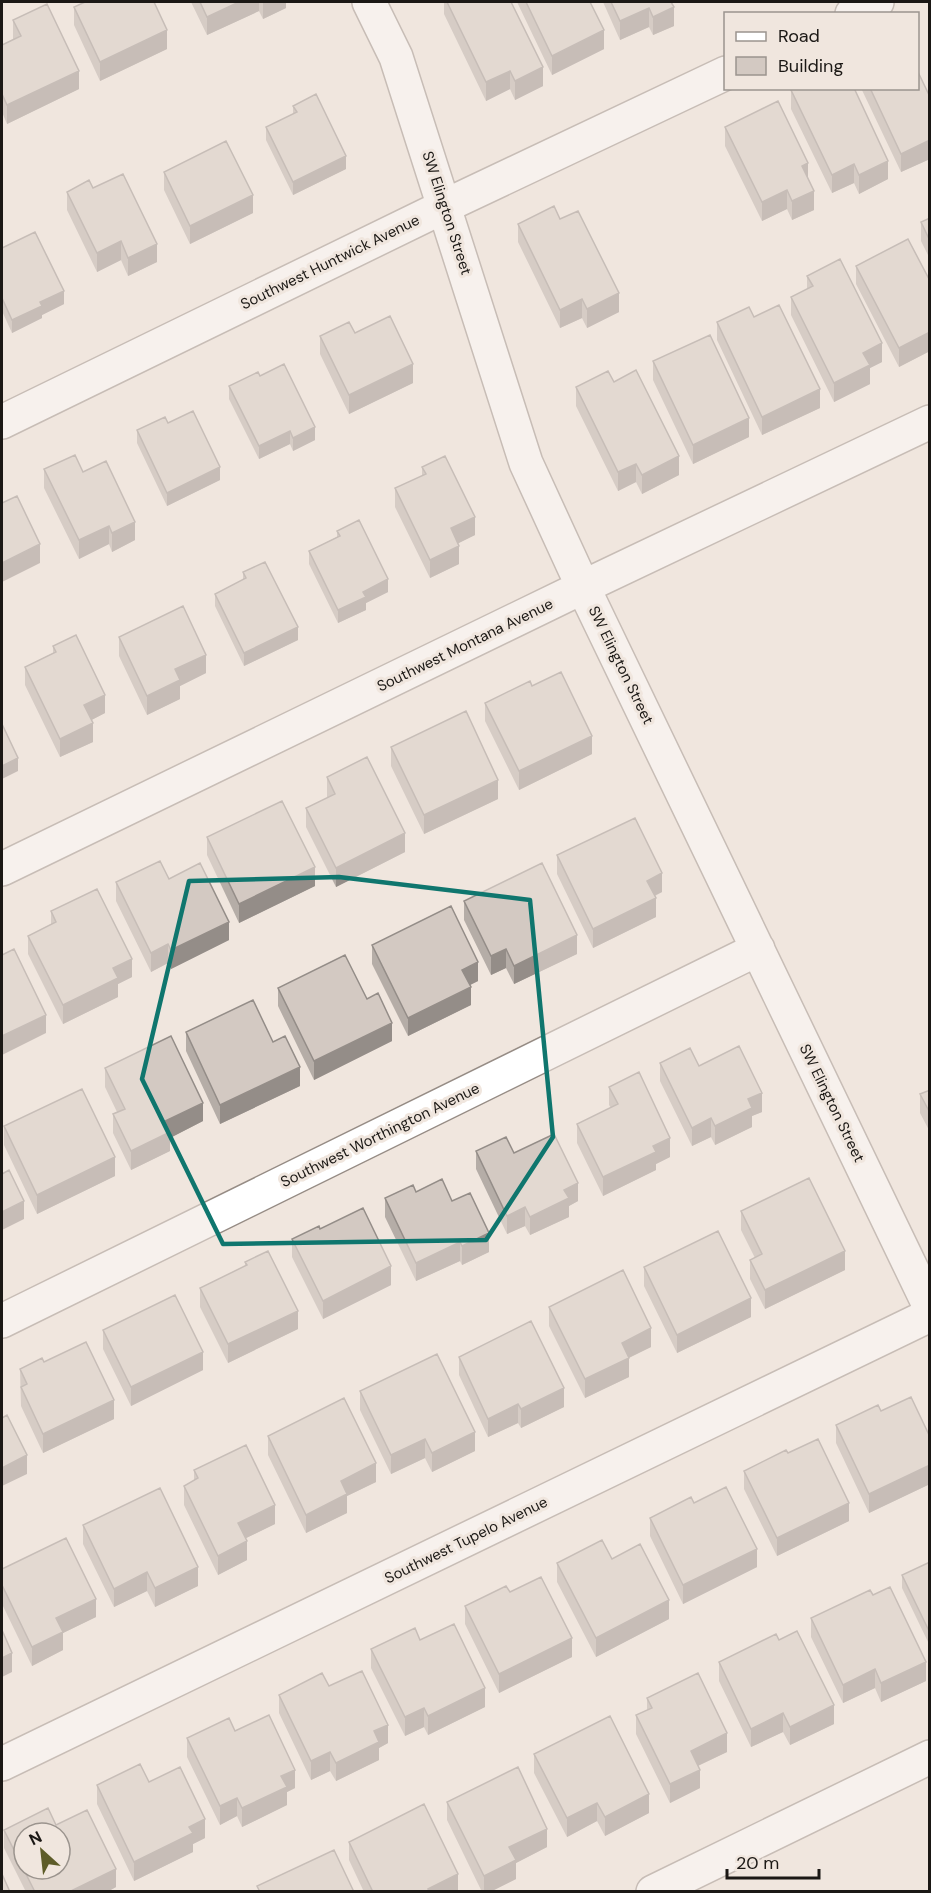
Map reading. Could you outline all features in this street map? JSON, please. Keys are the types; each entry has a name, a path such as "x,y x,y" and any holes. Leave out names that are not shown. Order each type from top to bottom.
{"street":[{"name":"SW Elington Street","path":"369,2 396,57 526,463 930,1307"},
{"path":"856,12 877,2"},
{"name":"Southwest Huntwick Avenue","path":"2,422 445,206 724,74"},
{"name":"Southwest Montana Avenue","path":"2,869 930,422"},
{"name":"Southwest Worthington Avenue","path":"2,1321 758,949"},
{"name":"Southwest Tupelo Avenue","path":"2,1764 930,1316"},
{"path":"653,1892 930,1757"}],"highlighted area":[{"path":"339,877 530,900 553,1137 486,1240 223,1244 142,1079 189,881"}],"building":[{"path":"85,2 154,2 167,30 100,62 74,7"},
{"path":"200,2 239,2 207,17"},
{"path":"447,2 511,2 543,67 515,81 510,71 486,82"},
{"path":"526,2 590,2 604,30 552,56"},
{"path":"611,2 671,2 674,7 653,17 649,8 620,21"},
{"path":"47,4 79,71 7,105 2,94 2,45 21,36 13,20"},
{"path":"919,74 930,97 930,140 901,154 871,90 919,90"},
{"path":"791,90 855,90 888,161 859,175 854,164 832,175"},
{"path":"316,94 346,156 293,182 266,127 297,112 293,106"},
{"path":"778,101 808,163 802,166 814,191 792,201 787,190 762,202 725,127"},
{"path":"226,141 253,195 190,226 164,172"},
{"path":"123,174 157,244 128,258 121,241 97,253 67,192 89,180 93,188"},
{"path":"554,206 560,219 578,211 619,293 587,309 582,299 560,310 518,224"},
{"path":"930,218 930,241 921,222"},
{"path":"35,232 64,291 40,302 42,306 12,320 2,298 2,248"},
{"path":"908,239 930,281 930,332 899,348 856,266"},
{"path":"840,259 882,343 863,353 870,365 834,383 791,297 813,286 807,276"},
{"path":"779,305 820,389 762,417 717,322 749,307 754,317"},
{"path":"390,316 413,364 349,395 320,336 349,322 355,333"},
{"path":"710,335 749,418 693,445 653,361"},
{"path":"284,364 315,427 293,438 290,431 259,446 229,386 258,372 260,376"},
{"path":"636,370 679,456 642,475 636,464 618,472 576,387 608,371 614,382"},
{"path":"193,411 220,467 167,493 137,430 165,417 168,423"},
{"path":"75,455 83,472 106,461 135,522 112,533 109,526 79,540 44,469"},
{"path":"445,456 475,517 451,528 459,546 430,560 395,488 426,474 422,467"},
{"path":"17,496 40,544 2,563 2,503"},
{"path":"359,520 388,579 363,592 366,597 338,610 309,551 340,536 337,531"},
{"path":"265,562 298,627 244,653 215,594 246,578 243,572"},
{"path":"183,606 206,655 175,669 180,680 147,696 119,637"},
{"path":"76,635 105,695 84,705 93,723 60,739 25,667 56,652 53,646"},
{"path":"561,672 592,736 519,771 485,703 530,681 532,686"},
{"path":"466,711 498,780 424,815 391,747"},
{"path":"2,724 18,758 2,766"},
{"path":"367,757 405,833 336,868 306,808 335,794 327,777"},
{"path":"282,801 315,867 239,904 207,837"},
{"path":"635,818 662,873 647,881 656,898 593,929 557,855"},
{"path":"160,861 169,879 200,863 229,922 171,950 168,944 151,953 116,882"},
{"path":"542,863 577,935 514,966 506,949 491,956 464,901"},
{"path":"97,889 132,959 113,968 118,978 63,1005 28,936 56,922 51,911"},
{"path":"451,906 478,962 462,970 471,987 408,1018 372,945"},
{"path":"14,949 46,1015 2,1036 2,955"},
{"path":"345,955 367,999 378,993 392,1023 314,1061 278,988"},
{"path":"253,1000 273,1042 285,1036 300,1067 220,1105 186,1032"},
{"path":"171,1036 203,1103 165,1121 170,1132 131,1151 113,1114 125,1109 105,1068"},
{"path":"739,1046 762,1093 748,1099 752,1108 715,1126 711,1118 692,1128 660,1063 690,1048 699,1066"},
{"path":"639,1072 670,1138 653,1146 656,1152 603,1177 577,1124 618,1104 609,1087"},
{"path":"82,1089 115,1157 37,1195 4,1126"},
{"path":"930,1090 930,1113 920,1094"},
{"path":"554,1134 578,1183 564,1190 569,1198 530,1217 525,1207 507,1216 476,1151 506,1137 514,1153"},
{"path":"9,1170 24,1201 2,1212 2,1174"},
{"path":"809,1178 845,1251 765,1290 750,1260 762,1254 741,1211"},
{"path":"442,1179 452,1201 470,1193 489,1233 462,1246 460,1242 416,1263 385,1198 413,1185 416,1192"},
{"path":"363,1208 391,1266 323,1301 292,1239 319,1226 320,1229"},
{"path":"718,1231 751,1298 677,1335 644,1267"},
{"path":"268,1251 298,1311 228,1344 200,1288 247,1265 245,1262"},
{"path":"623,1270 651,1328 622,1343 629,1358 585,1379 549,1307"},
{"path":"175,1295 203,1352 131,1387 103,1330"},
{"path":"531,1321 564,1388 521,1409 518,1404 488,1419 459,1357"},
{"path":"86,1342 114,1400 43,1434 21,1387 27,1384 20,1369 42,1358 44,1362"},
{"path":"437,1354 475,1432 432,1453 425,1439 391,1455 360,1391"},
{"path":"911,1397 930,1437 930,1465 869,1494 836,1425 878,1405 881,1411"},
{"path":"344,1398 376,1463 341,1481 347,1494 306,1515 268,1436"},
{"path":"7,1415 27,1455 2,1468 2,1418"},
{"path":"818,1439 849,1503 777,1538 744,1471 786,1450 788,1453"},
{"path":"246,1445 275,1505 238,1523 247,1541 218,1556 184,1486 198,1478 194,1470"},
{"path":"726,1487 757,1549 683,1585 650,1518 691,1497 694,1503"},
{"path":"160,1488 198,1567 155,1588 147,1572 114,1589 83,1525"},
{"path":"66,1538 96,1599 56,1618 63,1632 32,1647 2,1585 2,1569"},
{"path":"602,1540 612,1559 640,1544 669,1600 596,1638 557,1563"},
{"path":"930,1562 930,1633 902,1575"},
{"path":"541,1577 572,1638 499,1674 465,1606 506,1586 510,1592"},
{"path":"890,1587 926,1662 881,1683 875,1669 843,1685 811,1618 870,1590 873,1595"},
{"path":"454,1624 485,1688 428,1716 424,1708 405,1717 371,1649 415,1628 420,1640"},
{"path":"2,1630 12,1653 2,1658"},
{"path":"797,1631 834,1705 790,1727 783,1713 751,1729 719,1662 776,1634 779,1640"},
{"path":"362,1671 388,1725 374,1731 379,1742 336,1763 330,1752 311,1761 279,1695 322,1673 329,1686"},
{"path":"698,1673 727,1733 691,1751 700,1770 670,1784 636,1715 652,1708 647,1698"},
{"path":"269,1715 295,1770 281,1776 287,1787 242,1808 237,1798 220,1806 187,1738 229,1718 235,1731"},
{"path":"610,1716 649,1794 605,1817 597,1803 567,1818 534,1754"},
{"path":"140,1764 149,1782 180,1767 205,1819 189,1827 193,1833 134,1862 97,1785"},
{"path":"518,1767 547,1829 509,1847 516,1860 484,1876 447,1802"},
{"path":"424,1804 458,1874 428,1889 429,1892 373,1892 349,1842"},
{"path":"48,1808 54,1821 22,1821"},
{"path":"87,1810 116,1869 69,1892 35,1892 30,1881 72,1881 72,1821 64,1821"},
{"path":"12,1826 12,1846 4,1830"},
{"path":"334,1850 354,1892 260,1892 257,1886"},
{"path":"2,1874 10,1892 2,1892"}]}
